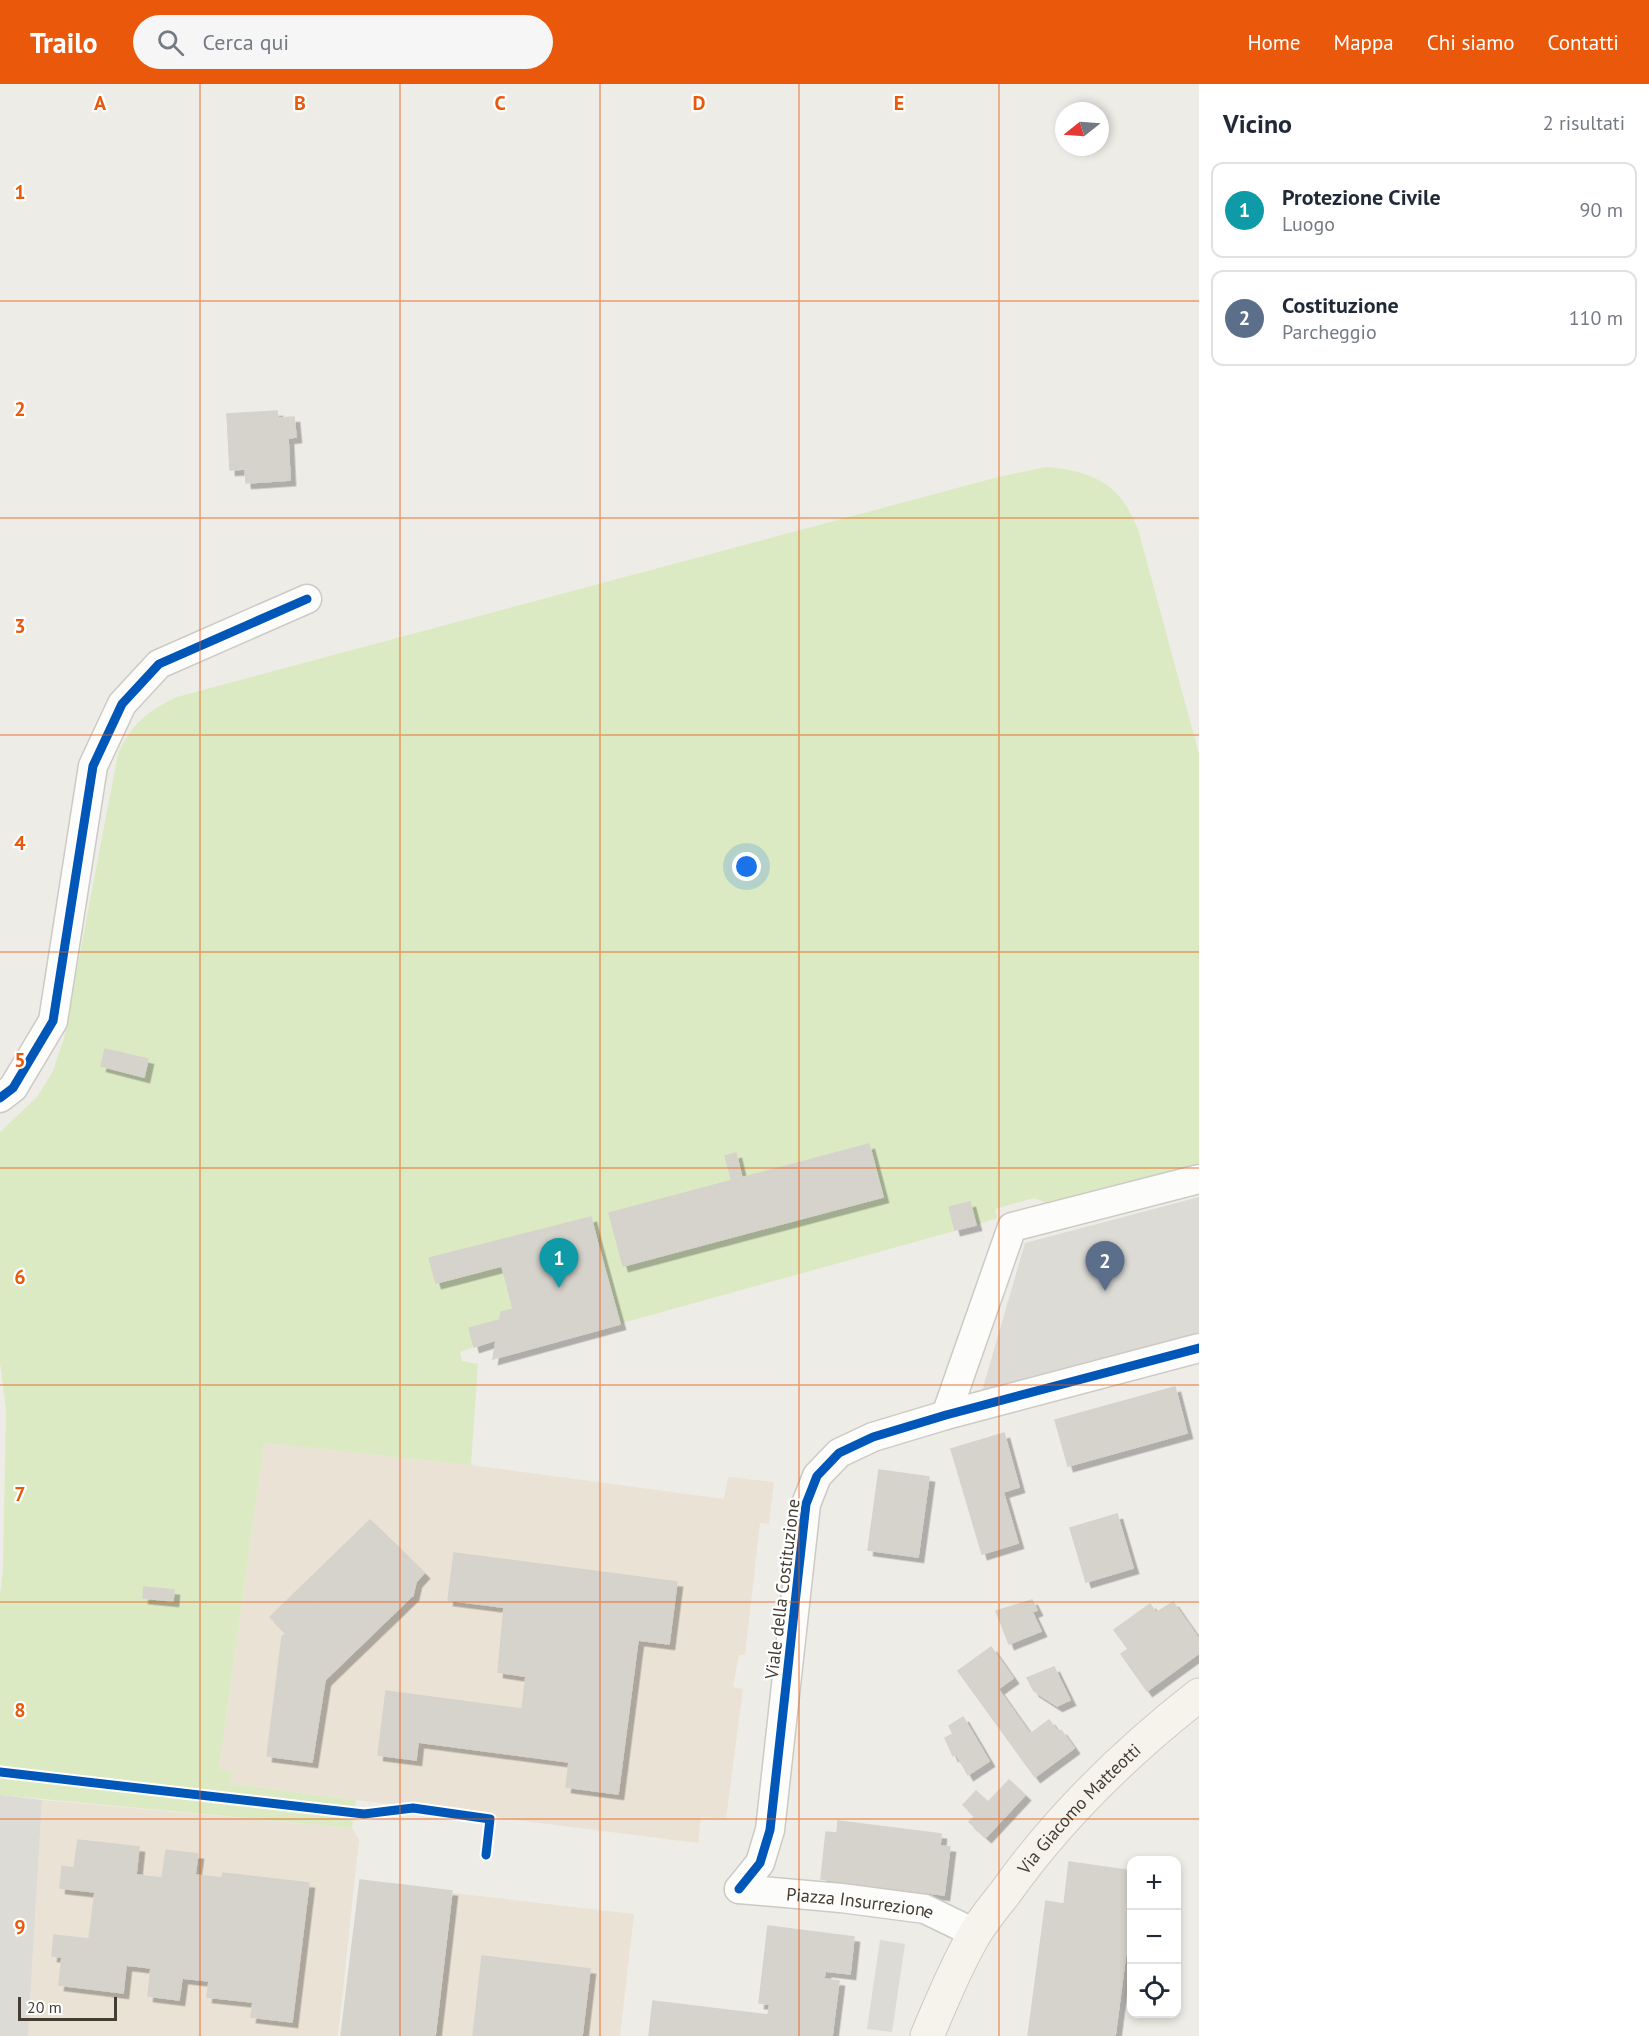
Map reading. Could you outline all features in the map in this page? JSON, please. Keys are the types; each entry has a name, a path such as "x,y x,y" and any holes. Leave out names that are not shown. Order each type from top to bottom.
{"main road":[{"name":"Via Giacomo Matteotti","path":"927,2036 974,1936 1053,1830 1128,1755 1199,1695"}],"street":[{"path":"0,1098 13,1088 53,1021 93,766 122,704 159,664 307,599"},
{"path":"946,1415 1012,1227 1199,1179"},
{"name":"Viale della Costituzione","path":"739,1889 760,1863 770,1830 806,1504 817,1476 839,1453 864,1441 946,1415 1199,1348"},
{"name":"Piazza Insurrezione","path":"739,1889 841,1898 925,1909 962,1927 974,1936"}],"shaded area":[{"path":"1199,1197 1199,1338 980,1398 1025,1243"},
{"path":"264,1443 471,1465 724,1499 728,1477 774,1482 769,1524 760,1523 745,1655 739,1655 733,1687 743,1689 726,1819 701,1817 698,1843 230,1784 232,1771 219,1770"},
{"path":"0,1795 42,1800 28,2036 0,2036"},
{"path":"42,1800 352,1828 359,1840 338,2036 28,2036"},
{"path":"453,1893 634,1914 620,2036 436,2036"},
{"path":"880,1940 905,1944 892,2032 867,2029"}],"green space":[{"path":"1046,467 1080,472 1100,481 1118,495 1130,513 1138,529 1199,754 1199,1163 1047,1203 1034,1198 995,1209 997,1218 976,1225 493,1359 495,1340 460,1352 462,1361 478,1364 471,1465 264,1443 219,1769 232,1771 230,1784 356,1800 352,1828 0,1795 0,1596 3,1567 6,1408 0,1363 0,1132 37,1097 53,1071 64,1038 118,753 135,726 149,713 177,697 998,477"}],"building":[{"path":"277,411 278,418 294,417 296,437 288,438 290,480 246,483 245,469 230,470 227,414"},
{"path":"105,1049 148,1059 144,1077 101,1066"},
{"path":"869,1144 883,1197 623,1266 609,1213"},
{"path":"736,1153 742,1178 732,1181 725,1156"},
{"path":"970,1202 976,1225 955,1230 949,1207"},
{"path":"591,1217 597,1241 436,1283 429,1258"},
{"path":"597,1241 620,1324 493,1359 501,1312 513,1309 502,1266"},
{"path":"499,1320 496,1340 474,1347 469,1328"},
{"path":"1175,1387 1187,1433 1068,1466 1055,1420"},
{"path":"1004,1433 1019,1487 1003,1492 1018,1543 982,1554 951,1449"},
{"path":"879,1470 929,1477 918,1557 868,1550"},
{"path":"1117,1514 1133,1568 1086,1582 1070,1528"},
{"path":"370,1520 424,1573 416,1582 413,1595 370,1551 286,1633 270,1617"},
{"path":"370,1551 413,1595 325,1680 282,1637"},
{"path":"454,1553 677,1582 669,1644 638,1640 618,1794 566,1787 569,1762 418,1742 416,1760 378,1755 386,1691 522,1709 526,1676 549,1680 558,1614 448,1600"},
{"path":"144,1587 174,1590 173,1601 143,1598"},
{"path":"1032,1600 1037,1610 1032,1612 1041,1631 1009,1644 996,1611"},
{"path":"1173,1602 1184,1618 1155,1638 1151,1633 1128,1649 1114,1630 1150,1604 1156,1613"},
{"path":"504,1607 558,1614 549,1680 498,1672"},
{"path":"1184,1618 1199,1639 1199,1653 1147,1691 1121,1654 1151,1633 1155,1638"},
{"path":"282,1637 325,1680 312,1762 267,1756"},
{"path":"991,1647 1013,1678 998,1689 1030,1734 1049,1720 1058,1732 1061,1730 1074,1748 1035,1777 958,1671"},
{"path":"1054,1667 1070,1700 1057,1706 1034,1691 1027,1678"},
{"path":"963,1717 989,1761 968,1775 956,1754 953,1756 945,1738 953,1734 949,1726"},
{"path":"1009,1780 1025,1795 986,1837 969,1822"},
{"path":"976,1791 988,1802 975,1816 963,1805"},
{"path":"838,1821 941,1834 940,1846 950,1847 944,1895 821,1879 826,1832 837,1833"},
{"path":"78,1840 139,1847 136,1875 162,1878 166,1850 198,1854 195,1875 222,1878 223,1873 309,1883 292,2022 251,2017 253,2002 207,1997 209,1981 182,1978 179,2000 148,1996 151,1968 126,1965 123,1993 59,1985 62,1957 52,1956 54,1935 89,1939 95,1892 60,1888 62,1866 74,1868"},
{"path":"1069,1862 1127,1870 1127,1904 1065,1896"},
{"path":"360,1880 452,1891 435,2036 341,2036"},
{"path":"1065,1896 1127,1904 1127,1944 1115,2036 1028,2036 1046,1901 1064,1904"},
{"path":"768,1926 854,1937 850,1974 825,1971 824,1979 839,1981 832,2036 649,2036 653,2001 768,2015 770,2004 759,2003"},
{"path":"482,1956 590,1969 582,2036 473,2036"}],"cycle path":[{"path":"0,1098 13,1088 53,1021 93,766 122,704 159,664 307,599"},
{"path":"739,1889 760,1863 770,1830 806,1504 817,1476 839,1453 873,1437 946,1415 1199,1348"},
{"path":"0,1772 364,1814 413,1808 490,1819 486,1855"}],"place":[{"name":"Protezione Civile","path":"559,1288"},
{"name":"Costituzione","path":"1105,1291"}]}
